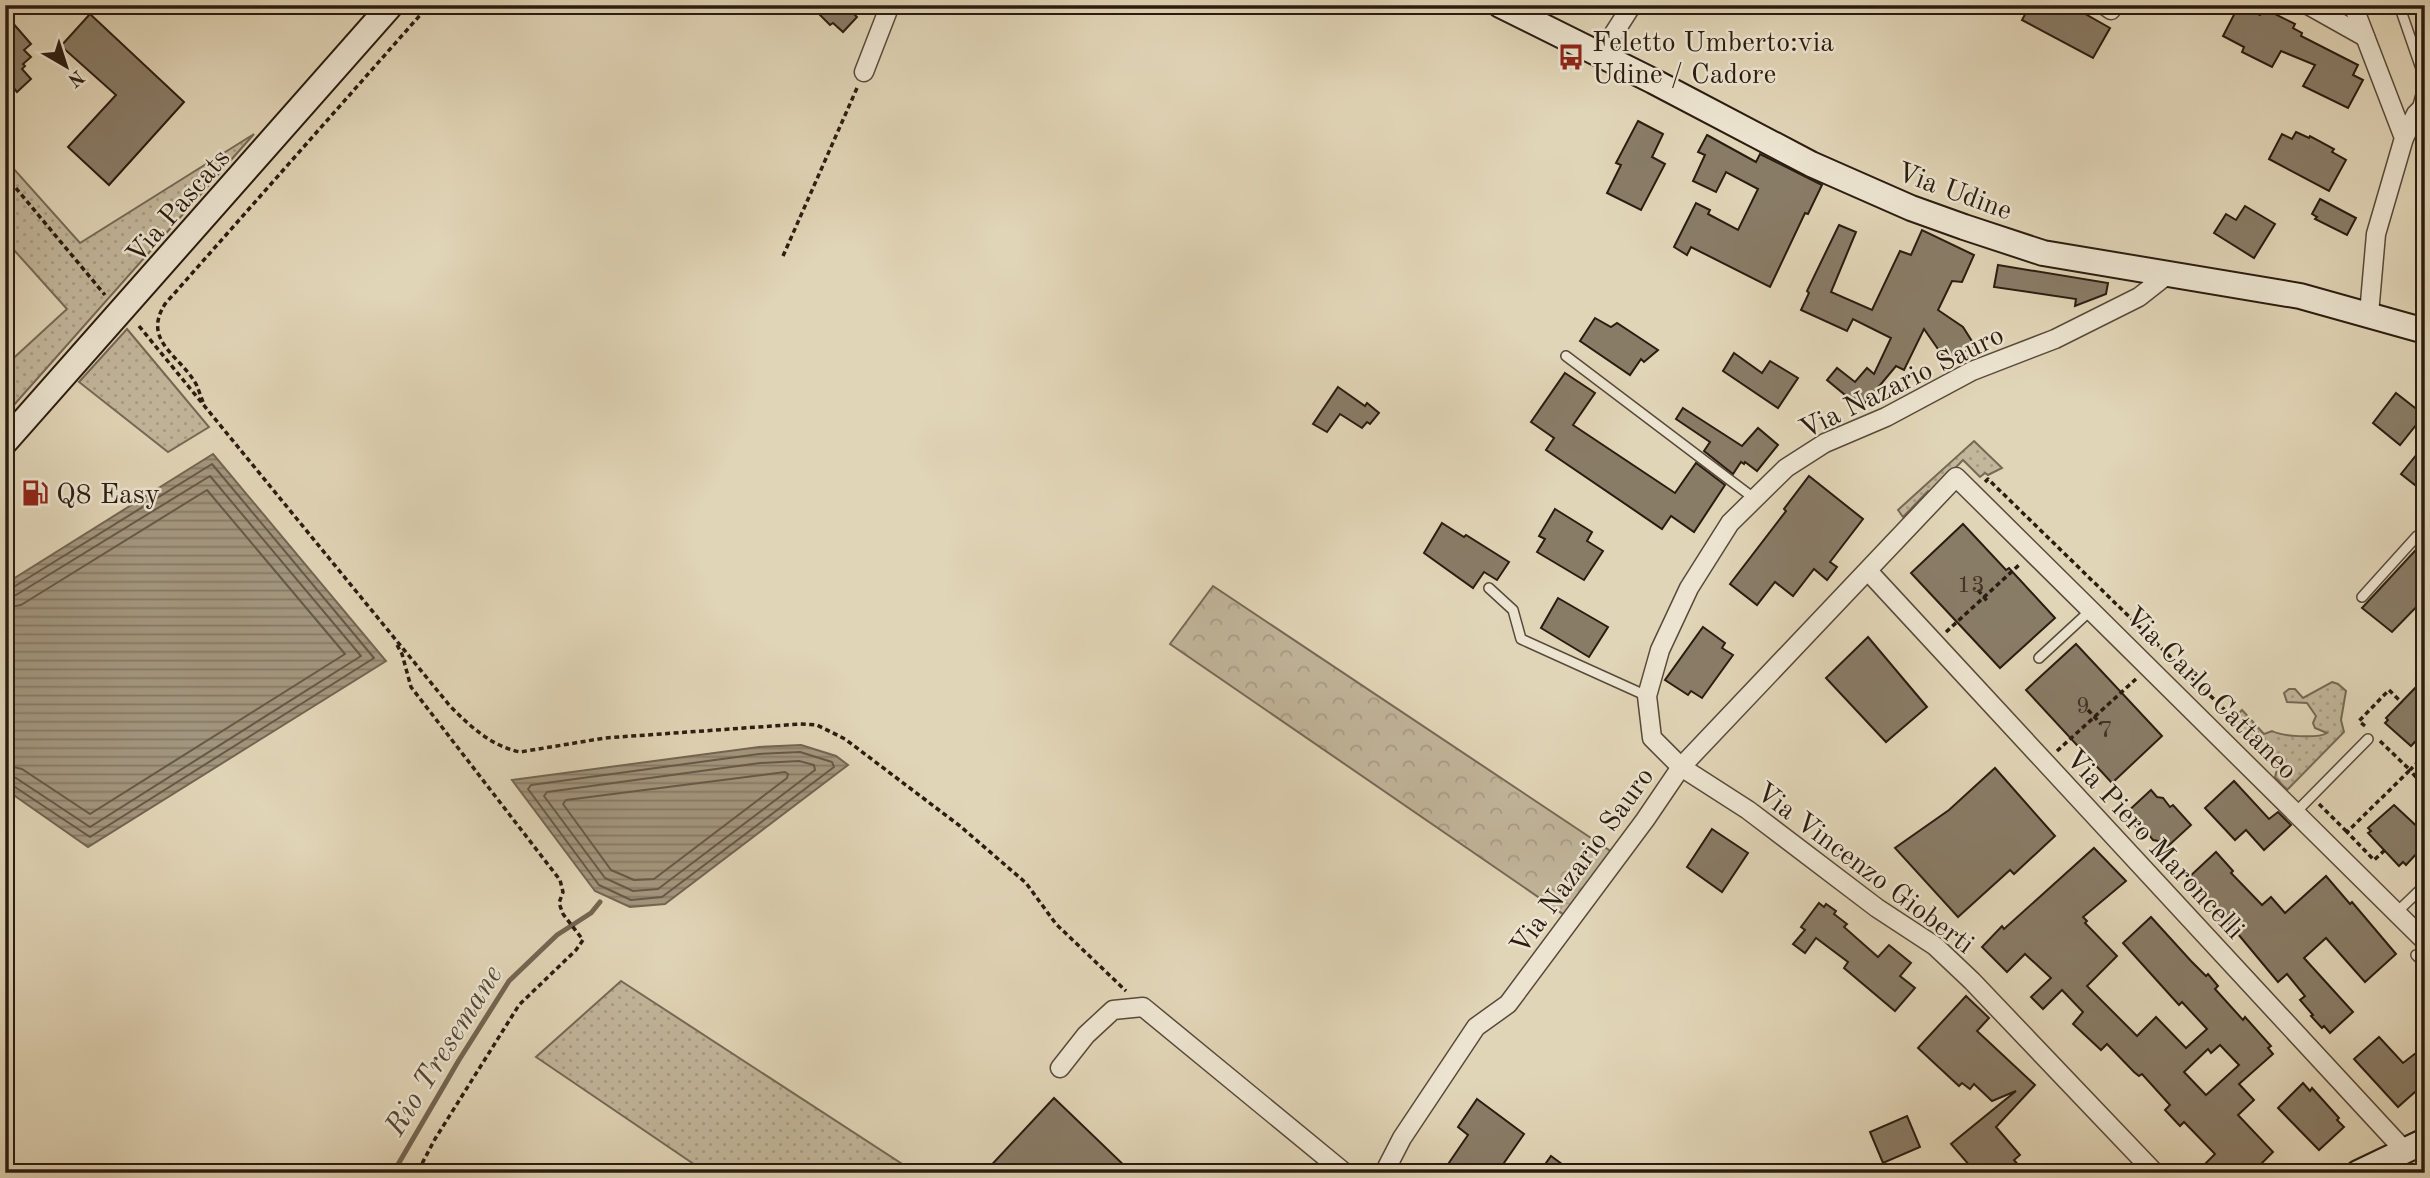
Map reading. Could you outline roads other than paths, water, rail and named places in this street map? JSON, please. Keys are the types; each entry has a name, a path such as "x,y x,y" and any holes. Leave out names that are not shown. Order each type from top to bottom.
{"street":[{"name":"Via Pascats","path":"5,442 391,5"},
{"path":"864,72 890,5"},
{"name":"Via Udine","path":"1500,5 1811,164 1910,208 2043,253 2300,296 2425,331"},
{"path":"1600,55 1632,5"},
{"path":"2308,5 2365,37"},
{"path":"2353,5 2404,138"},
{"path":"2369,314 2376,233 2404,138 2420,111"},
{"name":"Via Nazario Sauro","path":"1384,1173 1402,1138 1476,1027 1508,1004 1645,820 1681,767 1652,738 1647,696 1660,650 1689,588 1730,523 1786,468 1825,443 1886,417 1972,371 2055,339 2139,297 2167,275"},
{"name":"Via Carlo Cattaneo","path":"1868,571 1956,477 2296,812 2421,940"},
{"path":"1681,767 1868,571"},
{"name":"Via Piero Maroncelli","path":"1868,571 2046,762 2415,1146"},
{"name":"Via Vincenzo Gioberti","path":"1681,767 1748,810 1877,908 1935,946 1972,981 2155,1173"},
{"path":"1060,1068 1086,1035 1113,1010 1143,1007 1345,1173"},
{"path":"2358,1173 2415,1146"}],"lane":[{"path":"2399,5 2425,80 2420,111"},
{"path":"1566,356 1755,499"},
{"path":"2362,597 2417,536 2425,533"},
{"path":"1489,588 1513,610 1521,639 1647,696"},
{"name":"Via Carlo Cattaneo","path":"2039,658 2091,610"},
{"name":"Via Carlo Cattaneo","path":"2296,812 2371,735"},
{"path":"2396,913 2425,885"},
{"path":"2421,940 2425,964"}],"water":[{"path":"213,454 386,661 88,847 5,789 5,584"},
{"path":"801,745 836,756 848,765 665,904 630,907 595,891 512,780 759,747"}],"waterway":[{"name":"Rio Tresemane","path":"393,1173 509,981 557,935 591,913 600,902"}],"place":[{"name":"Feletto Umberto:via Udine / Cadore","path":"1571,57"},
{"name":"Q8 Easy","path":"35,493"}]}
